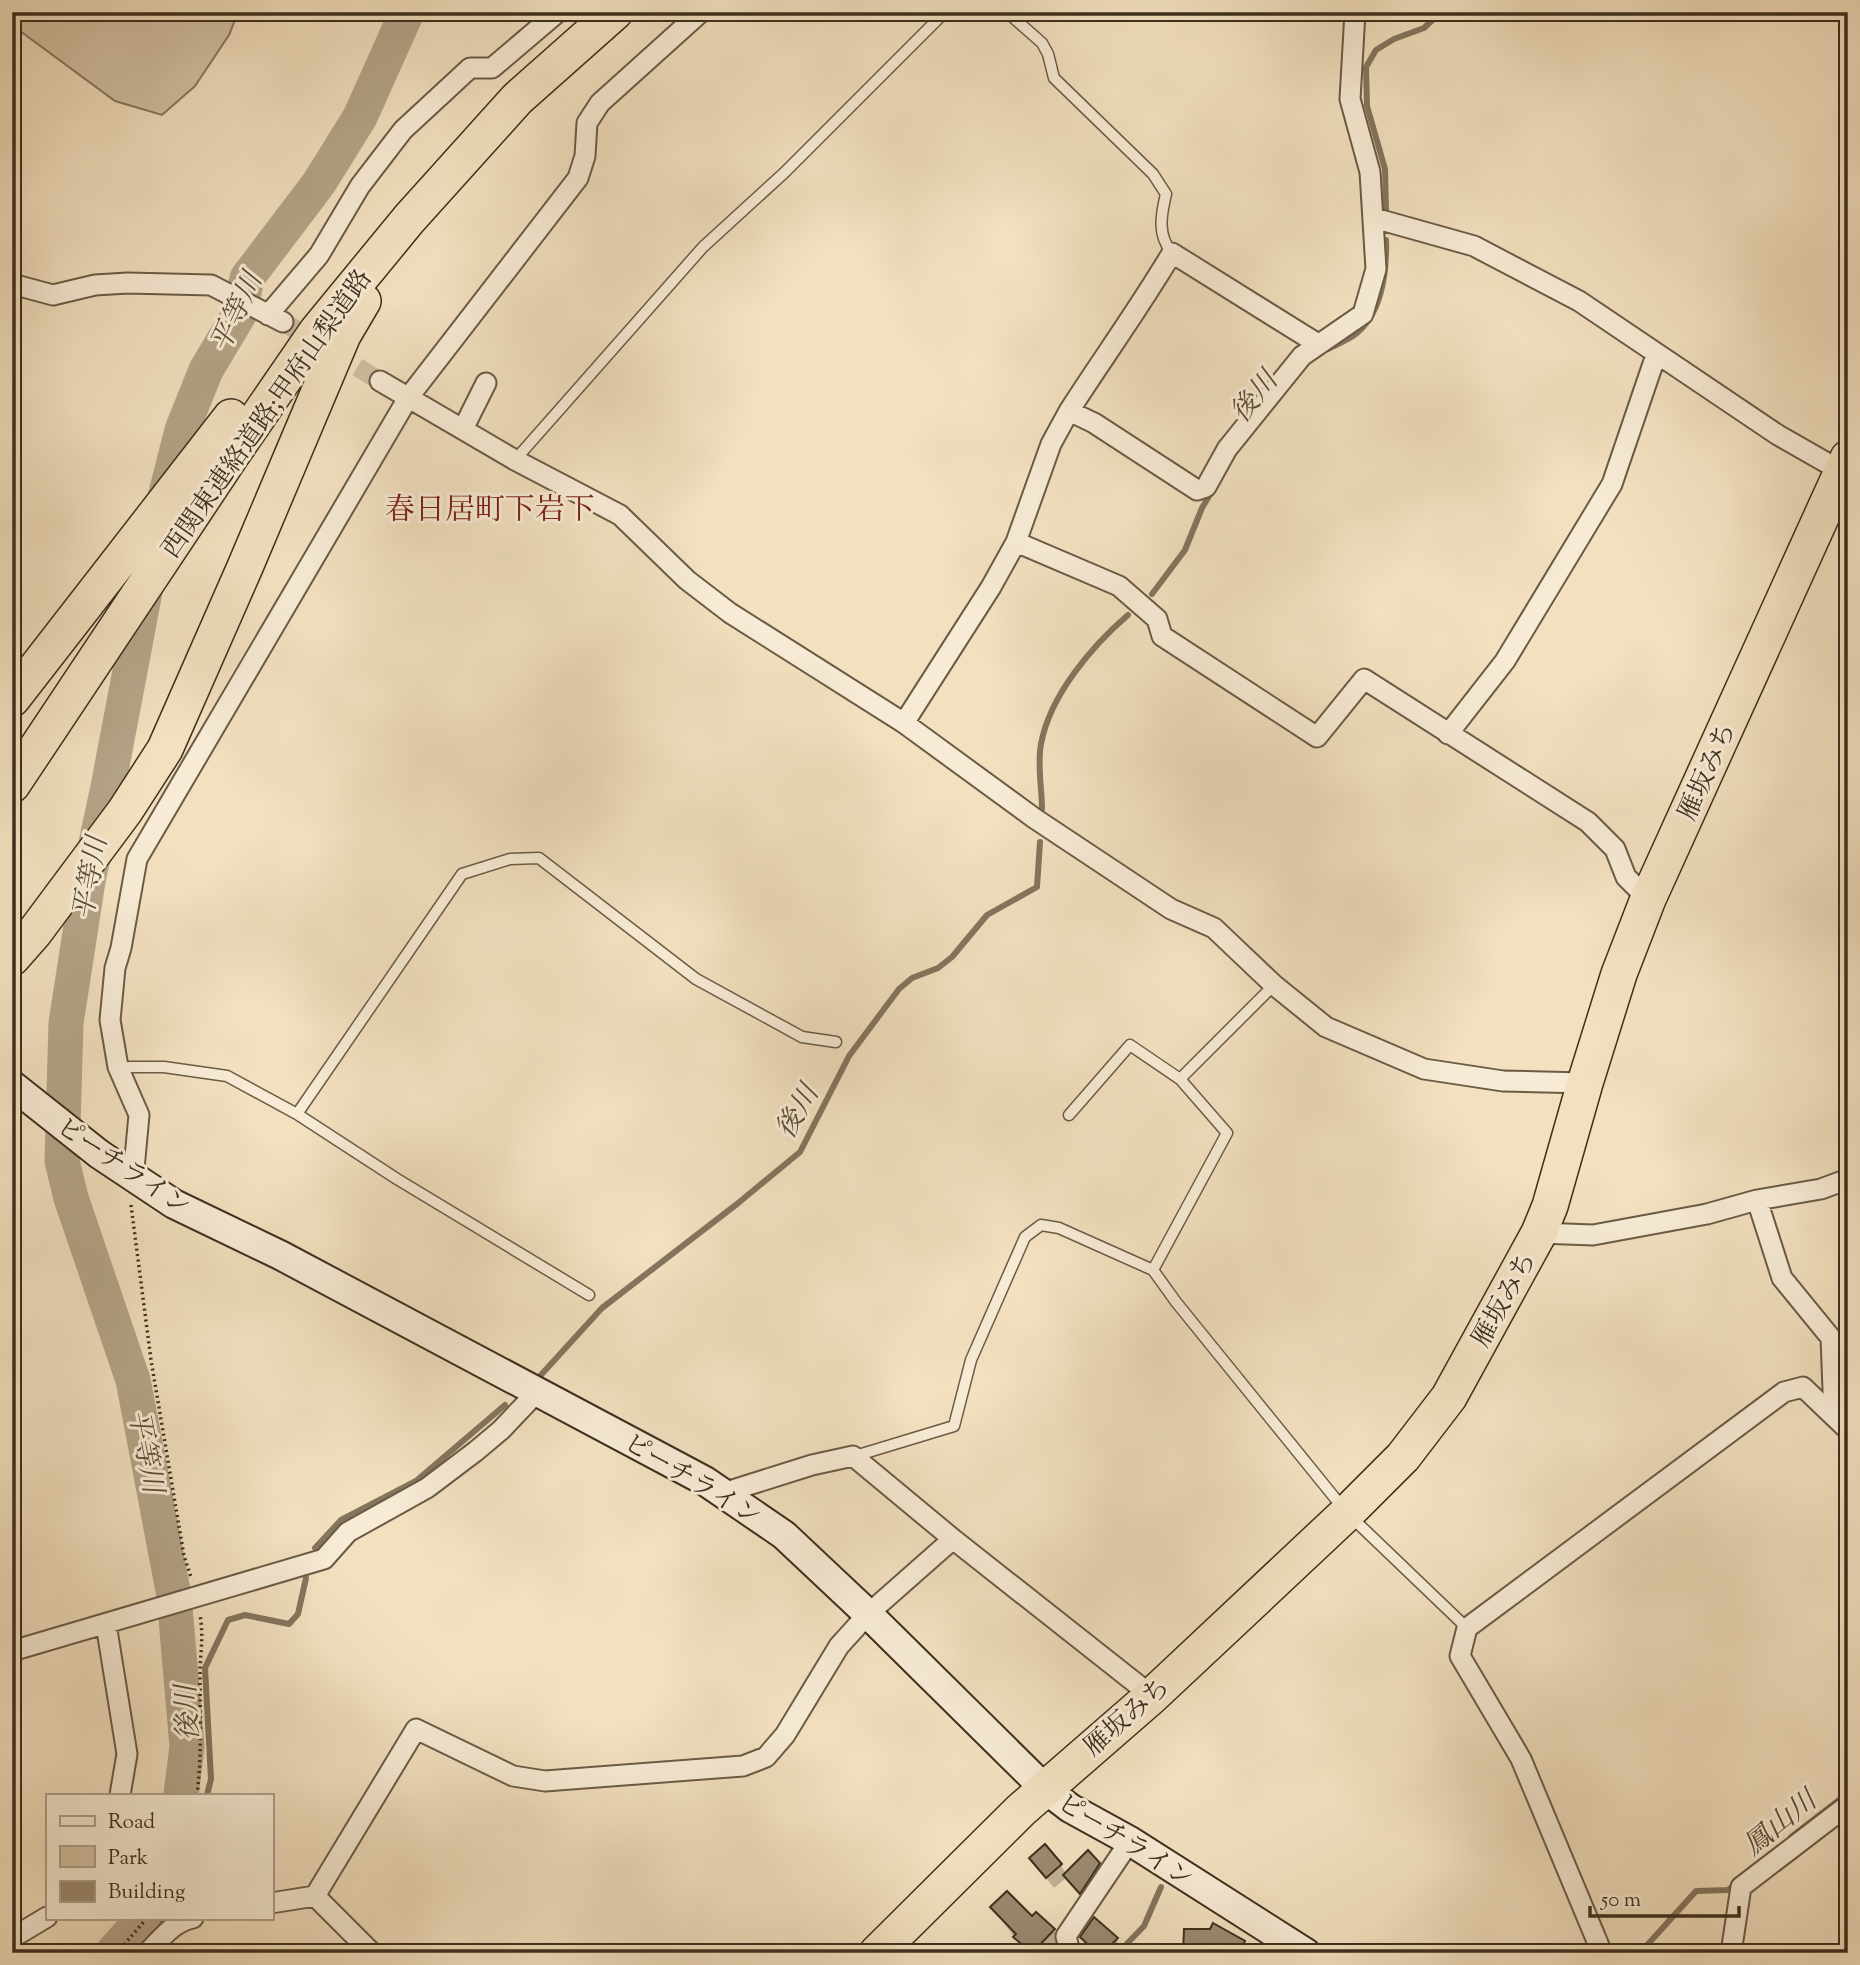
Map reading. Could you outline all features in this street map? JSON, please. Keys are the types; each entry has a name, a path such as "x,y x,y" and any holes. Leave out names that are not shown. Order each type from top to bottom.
{"highway":[{"name":"西関東連絡道路;甲府山梨道路","path":"12,785 317,331 517,99 615,12"},
{"path":"23,945 125,811 165,748 343,335 368,293 466,155"},
{"path":"12,699 238,408 315,321 362,276"},
{"name":"雁坂みち","path":"877,1953 1044,1788 1152,1696 1348,1513 1403,1457 1449,1397 1539,1233 1550,1206 1619,974 1648,899 1846,467"}],"street":[{"path":"12,284 53,295 95,285 211,285 275,318 319,255 360,186 403,131 470,68 492,68 558,12"},
{"path":"138,1182 139,1115 118,1067 110,1020 112,991 137,859 408,398 578,177 585,156 587,123 600,103 701,12"},
{"path":"1069,411 1094,423 1197,490 1206,487 1227,449 1302,356 1363,314 1376,269 1370,172 1350,99 1355,12"},
{"path":"1374,218 1474,246 1579,301 1778,435 1846,467"},
{"path":"904,723 991,587 1016,542 1051,444 1069,411 1172,253 1318,344"},
{"path":"1448,734 1506,661 1612,484 1657,355"},
{"path":"380,381 515,460 620,515 687,580 730,613 904,723 1034,818 1171,909 1214,928 1274,985 1326,1027 1424,1069 1503,1081 1585,1083"},
{"path":"463,429 486,383"},
{"path":"1016,542 1119,586 1157,619 1162,636 1317,737 1364,678 1588,822 1615,849 1626,877 1648,899"},
{"name":"ピーチライン","path":"15,1091 138,1182 174,1205 280,1255 538,1391 723,1493 784,1535 1044,1788 1070,1808 1130,1841 1303,1952"},
{"path":"1539,1233 1593,1235 1707,1214 1756,1200 1821,1189 1848,1180"},
{"path":"1756,1200 1782,1278 1831,1338 1841,1423"},
{"path":"1602,1953 1521,1759 1460,1656 1467,1628 1784,1392 1804,1387 1841,1423"},
{"path":"12,1651 324,1559 348,1532 427,1488 476,1451 501,1430 538,1391"},
{"path":"723,1493 811,1465 853,1456 953,1539 1152,1696"},
{"path":"273,1903 315,1895 416,1729 513,1776 545,1781 743,1766 766,1757 785,1735 839,1646 868,1614 953,1539"},
{"path":"106,1624 127,1754 120,1794"},
{"path":"1731,1953 1741,1887 1848,1805"},
{"path":"1070,1953 1066,1936 1130,1841"},
{"path":"315,1895 372,1953"},
{"path":"12,1938 46,1918"},
{"path":"147,1953 169,1930 185,1920"}],"lane":[{"path":"515,460 703,247 784,173 945,12"},
{"path":"1007,12 1042,43 1048,54 1054,78 1153,174 1166,194 1161,218 1164,243 1172,253"},
{"path":"297,1114 461,874 510,859 539,858 696,979 802,1037 836,1042"},
{"path":"1180,1079 1274,985"},
{"path":"1069,1115 1130,1045 1180,1079 1227,1133 1153,1270"},
{"path":"118,1067 164,1067 227,1076 297,1114 397,1179 589,1295"},
{"path":"853,1456 954,1426 971,1360 1025,1237 1041,1225 1059,1227 1153,1270 1175,1303 1348,1513 1467,1628"}],"path":[{"path":"138,1182 131,1204 151,1360 184,1556 204,1639 200,1668 200,1774 197,1794"},
{"path":"117,1953 145,1920"}],"green space":[{"path":"12,12 238,12 229,35 195,86 162,115 115,101 12,25"}],"building":[{"path":"1045,1844 1062,1864 1046,1878 1029,1858"},
{"path":"1088,1850 1100,1863 1080,1894 1063,1875"},
{"path":"1007,1891 1032,1916 1036,1912 1055,1929 1032,1953 1013,1937 1016,1934 990,1907"},
{"path":"1094,1917 1118,1938 1103,1953 1097,1953 1080,1937"},
{"path":"1213,1923 1245,1941 1239,1953 1183,1953 1184,1929 1210,1929"}],"waterway":[{"name":"平等川","path":"162,509 182,430 206,370 240,313 247,278 319,183 360,117 407,12"},
{"name":"後川","path":"1386,210 1385,169 1367,106 1366,67 1376,50 1394,39 1424,28 1441,12"},
{"name":"後川","path":"1328,349 1353,336 1371,317 1384,279 1386,240"},
{"name":"後川","path":"1152,594 1185,550 1212,491"},
{"name":"平等川","path":"147,581 88,881 66,1023 62,1161 71,1198 133,1380 174,1596 187,1746 181,1794"},
{"name":"後川","path":"1042,809 1040,752 1053,708 1074,673 1100,641 1128,615"},
{"name":"後川","path":"540,1376 602,1308 800,1152 849,1056 899,989 912,978 938,968 952,957 987,915 1037,887 1040,842"},
{"name":"後川","path":"315,1548 341,1520 416,1481 505,1405"},
{"name":"後川","path":"207,1794 211,1779 205,1668 228,1620 245,1615 289,1624 298,1614 306,1578"},
{"name":"鳳山川","path":"1791,1837 1848,1793"},
{"name":"鳳山川","path":"1640,1953 1696,1891 1728,1890 1735,1885"},
{"path":"1118,1953 1144,1926 1161,1887"},
{"name":"平等川","path":"112,1953 141,1920"},
{"name":"後川","path":"132,1953 162,1920"}],"tunnel":[{"path":"283,322 380,381"}],"district":[{"name":"春日居町下岩下","path":"490,509"}]}
